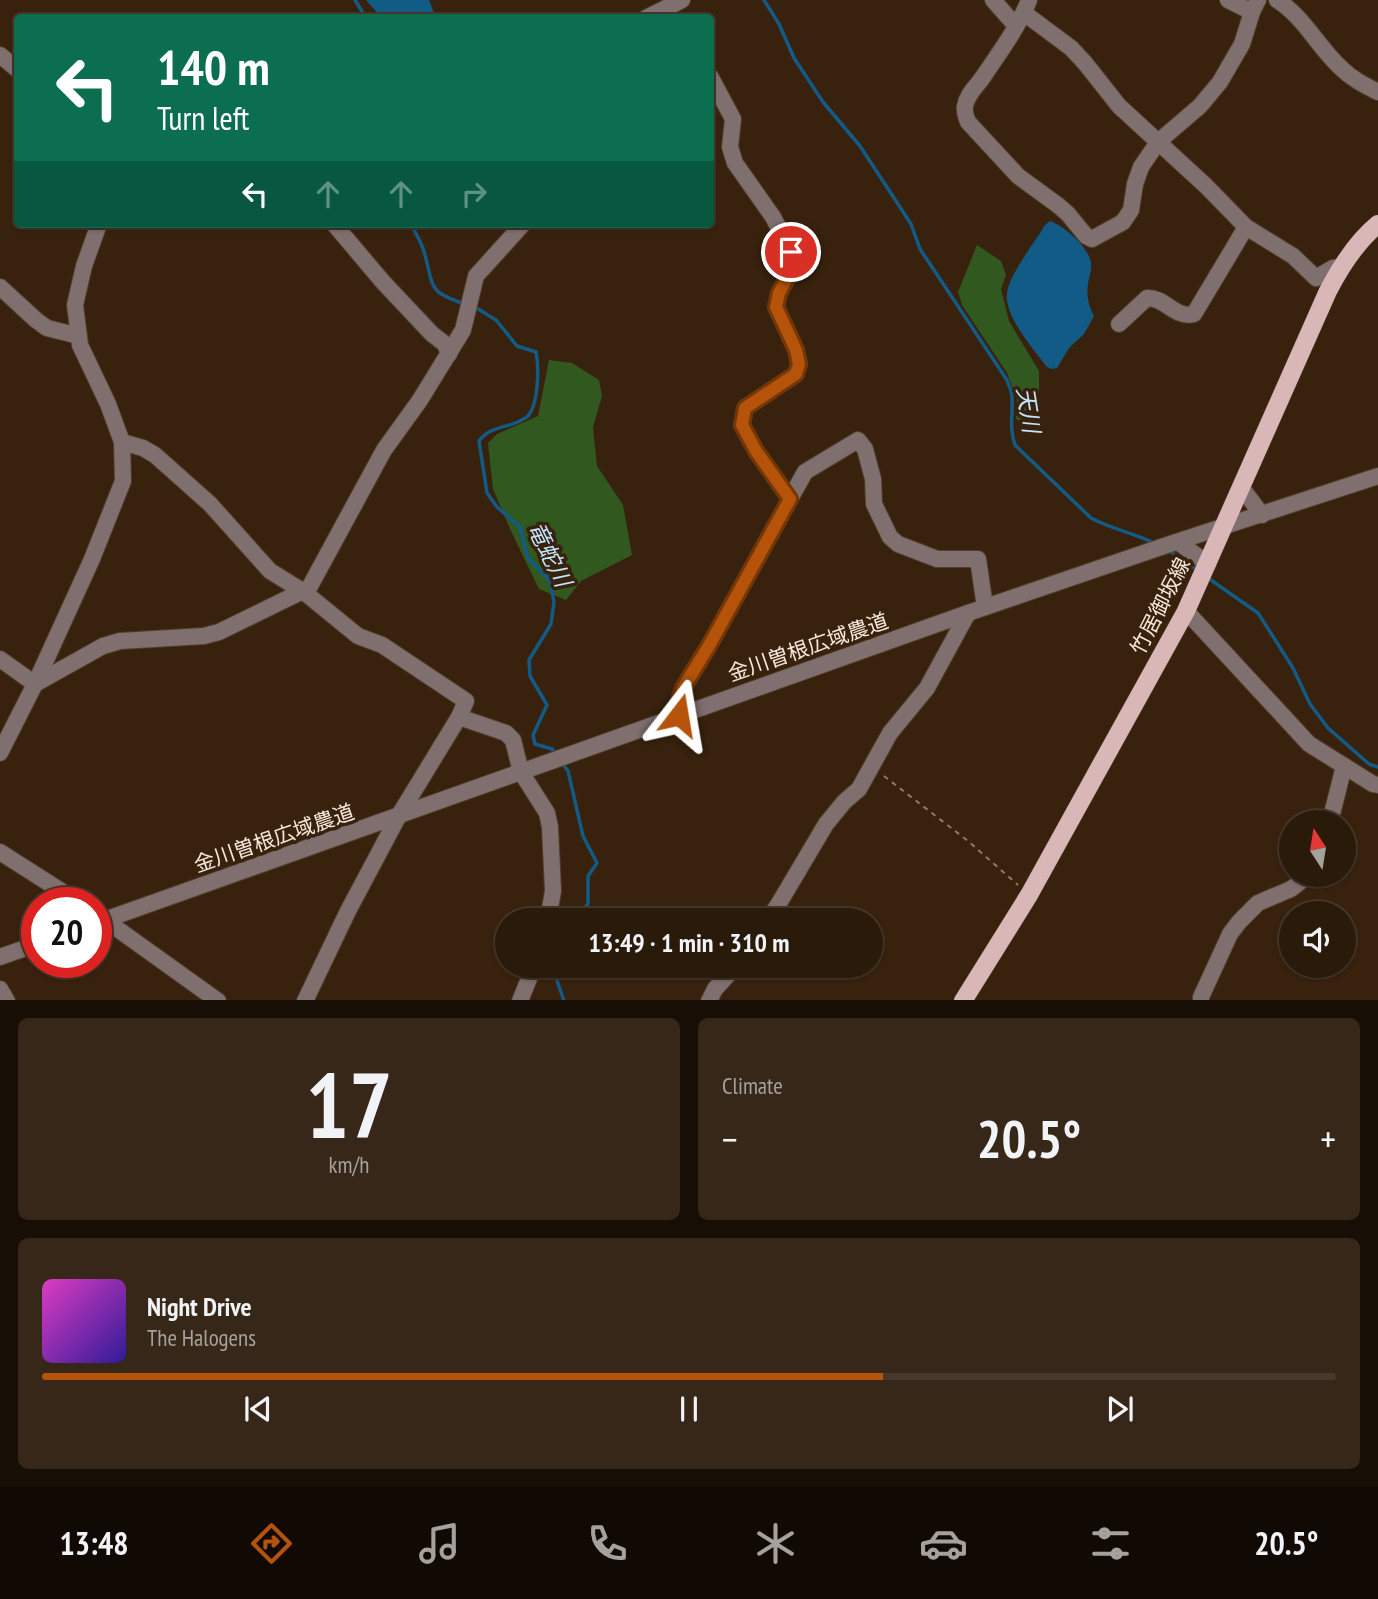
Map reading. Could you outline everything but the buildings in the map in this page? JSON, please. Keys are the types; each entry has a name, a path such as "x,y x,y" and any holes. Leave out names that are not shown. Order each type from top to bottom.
{"main road":[{"name":"竹居御坂線","path":"962,1000 1029,895 1186,611 1328,291 1340,267 1378,224"}],"street":[{"path":"993,0 1023,13 1071,48 1119,106 1246,227 1293,256 1316,278 1340,267"},
{"path":"1023,13 971,93 965,106 965,114 968,122 1018,176 1069,214 1086,236 1092,239 1123,222 1131,210 1141,167 1158,142 1200,106 1220,82 1242,44 1255,6 1228,0"},
{"path":"1276,0 1298,18 1339,67 1358,83 1378,92"},
{"path":"654,14 678,2"},
{"path":"0,55 14,66"},
{"path":"714,83 733,119 730,147 735,163 773,216 791,252 794,265 779,293 776,307 796,350 799,364 796,374 745,408 742,425 756,451 790,499"},
{"path":"1119,324 1147,298 1154,297 1183,315 1194,314 1246,227"},
{"path":"0,753 92,559 123,481 122,442 108,404 80,345 75,305 84,266 98,228"},
{"path":"337,228 383,282 432,334 445,344 450,354"},
{"path":"35,684 103,646 120,641 190,637 219,632 309,588 384,450 420,400 463,330 476,276 519,228"},
{"path":"0,287 47,328 79,336"},
{"path":"679,715 678,703 683,688 805,472 858,440 865,449 873,479 874,504 890,537 898,544 937,559 978,559 985,607"},
{"path":"122,442 143,448 155,455 210,504 271,571 303,592 358,636 382,645 466,701 398,817 305,1000"},
{"name":"金川曽根広域農道","path":"112,915 398,817 985,607 1378,476"},
{"path":"1241,487 1262,515"},
{"path":"1174,543 1204,572"},
{"path":"1186,611 1309,744 1376,782"},
{"path":"776,908 826,824 859,789 890,733 927,688 968,613"},
{"path":"0,659 35,684"},
{"path":"459,717 506,733 513,740 521,772 547,813 553,891 550,908"},
{"path":"1333,810 1344,766"},
{"path":"0,852 54,887"},
{"path":"1202,1000 1230,934 1239,922 1258,903 1294,887"},
{"path":"112,928 218,1000"},
{"path":"0,957 21,950"},
{"path":"520,1000 529,978"},
{"path":"709,1000 725,978"},
{"path":"0,989 7,1000"}],"path":[{"path":"872,766 968,841 1029,895"}],"green space":[{"path":"977,245 1001,261 1006,275 1001,289 1009,321 1039,371 1039,393 1024,423 1016,419 1017,400 1007,373 962,305 958,292"},
{"path":"549,360 572,363 599,380 602,396 593,427 597,466 623,505 632,555 581,581 566,600 539,589 493,489 488,443 497,434 538,416"}],"water":[{"path":"366,0 429,0 434,14 378,14"},
{"path":"1050,221 1062,227 1086,250 1091,263 1088,297 1094,316 1084,334 1069,348 1057,368 1051,369 1027,341 1007,302 1009,286 1017,268"}],"waterway":[{"name":"竜蛇川","path":"355,0 364,14"},
{"name":"天川","path":"764,0 779,24 794,58 823,102 860,146 911,224 920,249 1007,380 1012,395 1015,445 1091,518 1154,543"},
{"name":"竜蛇川","path":"413,228 423,247 432,282 438,292 465,304"},
{"name":"竜蛇川","path":"475,307 496,320 517,346 536,352 537,386 531,411 527,417 491,431 479,441 487,493 497,507 520,527 528,558 550,581 554,602 551,624 529,660 530,676 547,705 533,735 535,744 552,749 555,754"},
{"name":"天川","path":"1168,550 1199,571"},
{"name":"天川","path":"1208,578 1258,613 1293,668 1310,704 1328,728 1369,764 1378,767"},
{"name":"竜蛇川","path":"562,763 568,771 583,836 597,863 588,876 588,904 584,908"},
{"name":"竜蛇川","path":"556,978 564,1000"}],"route":[{"path":"679,715 678,703 683,688 790,499 756,451 742,425 745,408 796,374 799,364 796,350 776,307 779,293 794,265 791,252"}]}
